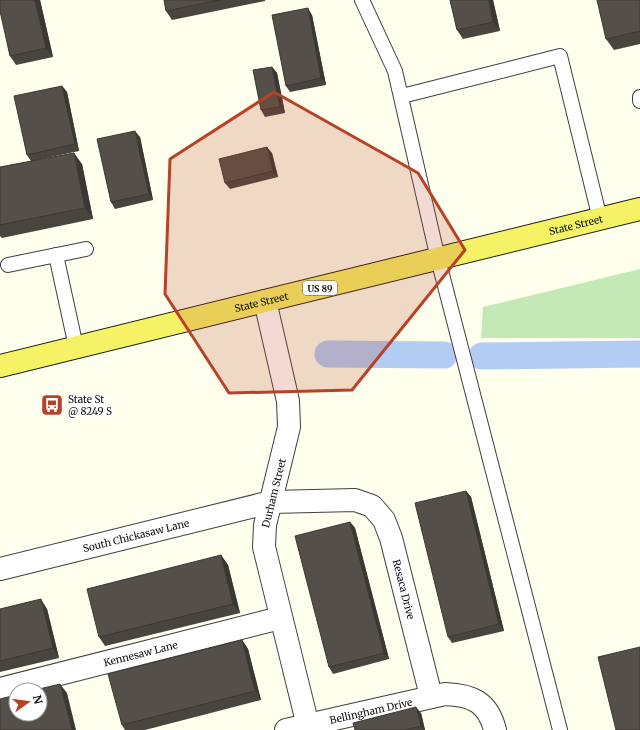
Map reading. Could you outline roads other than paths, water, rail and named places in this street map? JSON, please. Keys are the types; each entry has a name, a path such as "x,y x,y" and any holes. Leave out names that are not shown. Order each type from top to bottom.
{"main road":[{"name":"State Street","path":"0,366 640,209"}],"street":[{"name":"Durham Street","path":"265,301 288,401 289,427 265,526 264,547 280,618 308,727"},
{"name":"Resaca Drive","path":"271,502 355,500 372,506 384,520 391,538 431,696"},
{"name":"South Chickasaw Lane","path":"0,569 271,502"},
{"name":"Kennesaw Lane","path":"0,689 280,618"},
{"path":"431,696 460,695 473,699 486,708 495,730"},
{"name":"Bellingham Drive","path":"286,730 308,727 431,696"}],"lane":[{"path":"362,0 395,71 402,96 438,259 560,730"},
{"path":"402,96 560,56 600,219"},
{"path":"8,264 86,249"},
{"path":"56,255 76,347"}],"waterway":[{"path":"328,354 444,355"},
{"path":"482,356 640,354"}],"place":[{"name":"State St @ 8249 S","path":"52,405"}]}
